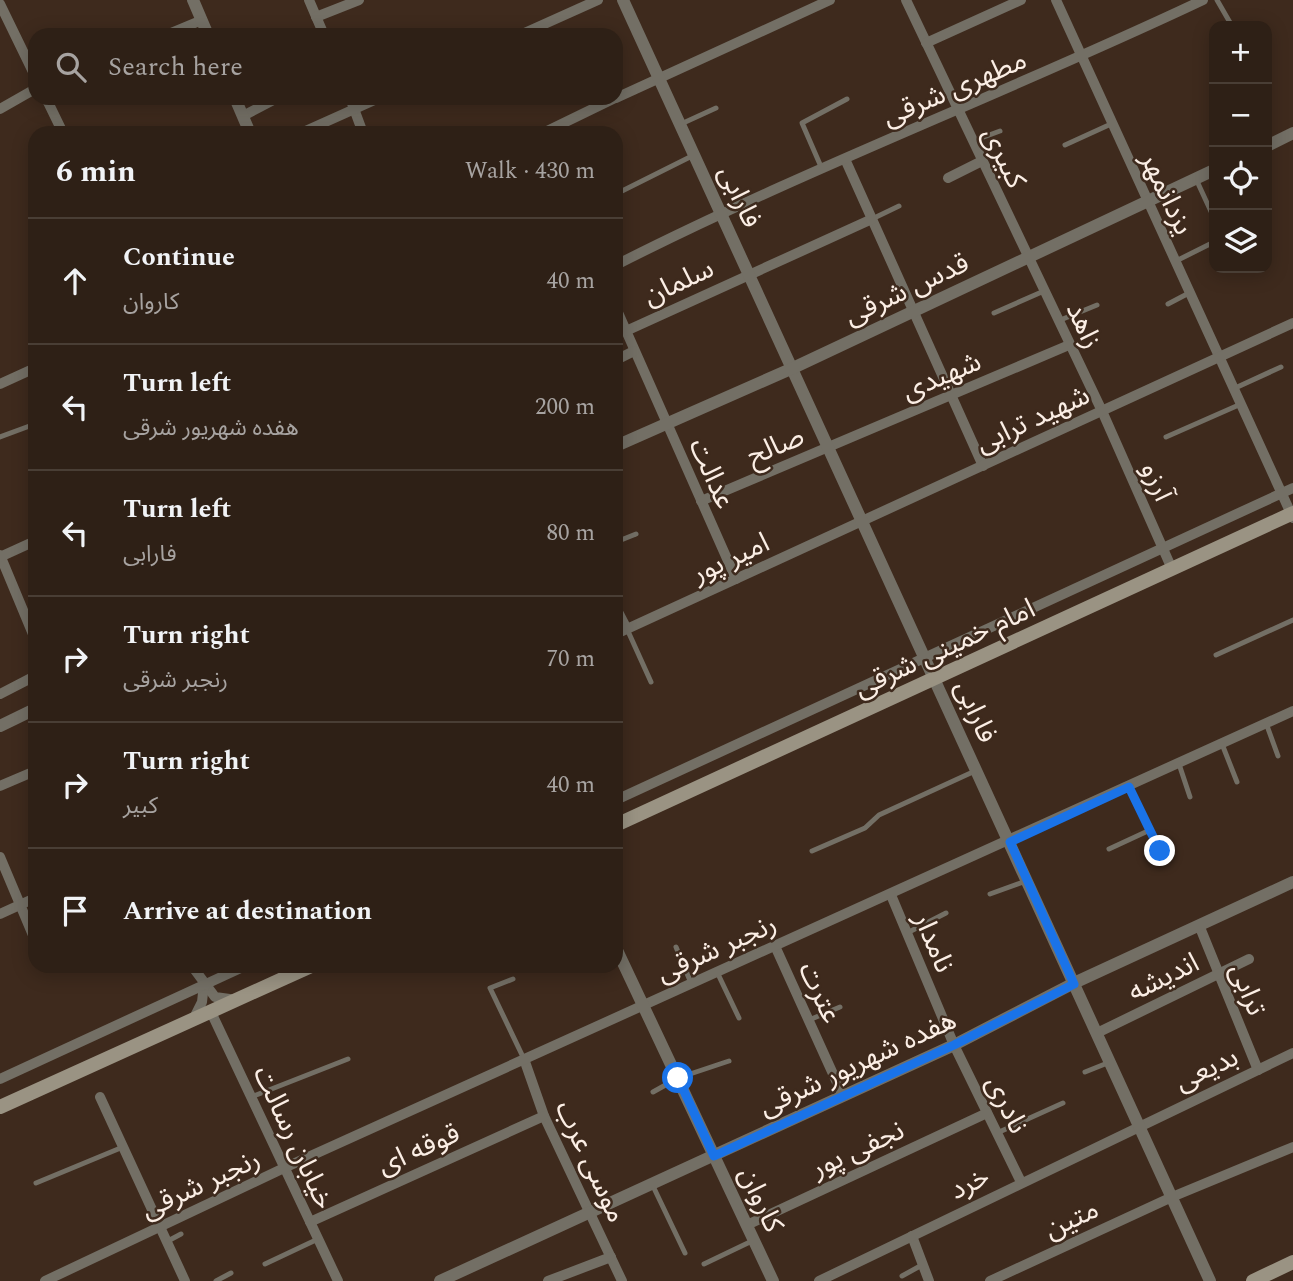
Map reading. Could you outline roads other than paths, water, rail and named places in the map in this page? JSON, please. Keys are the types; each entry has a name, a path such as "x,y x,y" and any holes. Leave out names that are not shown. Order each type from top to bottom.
{"main road":[{"name":"امام خمینی شرقی","path":"623,822 1292,515"},
{"path":"0,1107 296,973"},
{"path":"1253,1281 1293,1262"}],"street":[{"path":"193,0 205,28"},
{"path":"309,0 321,28"},
{"path":"316,17 359,0"},
{"path":"536,28 598,0"},
{"name":"فارابی","path":"623,0 1210,1281"},
{"path":"623,95 830,0"},
{"name":"کبیری","path":"906,0 1029,257"},
{"path":"926,43 1021,0"},
{"name":"یزدانمهر","path":"1056,0 1146,202 1292,515"},
{"name":"مطهری شرقی","path":"623,261 721,212 1082,58 1203,0"},
{"path":"0,4 28,62"},
{"path":"183,28 202,20"},
{"path":"0,109 28,93"},
{"path":"50,105 60,126"},
{"path":"238,105 247,126"},
{"path":"243,116 264,105"},
{"path":"353,105 360,126"},
{"path":"316,126 363,105"},
{"path":"557,126 601,105"},
{"path":"1272,144 1293,133"},
{"path":"845,159 983,466"},
{"path":"948,178 982,161"},
{"name":"قدس شرقی","path":"623,443 793,368 1209,172"},
{"name":"سلمان","path":"626,331 872,219"},
{"name":"زاهد","path":"1029,257 1102,411"},
{"name":"شهید ترابی","path":"864,521 1293,323"},
{"name":"عدالت","path":"623,324 736,579"},
{"name":"شهیدی","path":"829,446 1069,345"},
{"path":"623,356 634,351"},
{"path":"0,384 28,371"},
{"name":"آرزو","path":"1102,411 1172,569"},
{"name":"صالح","path":"701,502 829,446"},
{"path":"623,797 1293,488"},
{"name":"امیر پور","path":"623,631 864,521"},
{"path":"28,544 0,556 28,622"},
{"path":"623,621 627,629"},
{"path":"0,694 28,680"},
{"name":"رنجبر شرقی","path":"46,1281 284,1168 644,1004 1010,842 1293,711"},
{"path":"0,726 28,712"},
{"path":"0,786 28,774"},
{"path":"0,857 28,924"},
{"name":"هفده شهریور شرقی","path":"440,1281 954,1045 1074,984 1293,882"},
{"name":"نامدار","path":"891,895 954,1045"},
{"path":"0,914 28,901"},
{"name":"ترابی","path":"1199,925 1258,1070"},
{"name":"عترت","path":"775,946 843,1096"},
{"name":"اندیشه","path":"1097,1033 1249,960"},
{"name":"کاروان","path":"623,962 773,1281"},
{"path":"197,973 215,997 237,1000"},
{"path":"0,1079 229,973"},
{"path":"193,1020 202,1002 204,984"},
{"name":"خیابان رسالت","path":"211,1012 338,1281"},
{"name":"نادری","path":"954,1045 1021,1182"},
{"name":"بدیعی","path":"1139,1125 1293,1054"},
{"name":"موسی عرب","path":"524,1059 544,1116 622,1281"},
{"path":"100,1097 185,1281"},
{"name":"نجفی پور","path":"747,1226 987,1112"},
{"name":"قوقه ای","path":"310,1222 544,1116"},
{"name":"خرد","path":"819,1281 1139,1125"},
{"name":"متین","path":"990,1281 1171,1197 1293,1147"},
{"path":"912,1236 929,1281"},
{"path":"548,1281 611,1257"}],"lane":[{"path":"1217,0 1229,21"},
{"path":"822,169 802,122 847,99"},
{"path":"681,124 716,108"},
{"path":"1065,145 1111,124"},
{"path":"973,141 1000,131"},
{"path":"623,190 695,154"},
{"path":"1196,179 1210,210"},
{"path":"872,219 899,206"},
{"path":"1174,262 1209,244"},
{"path":"994,313 1044,291"},
{"path":"1168,304 1189,293"},
{"path":"1058,321 1097,305"},
{"path":"1233,389 1281,368"},
{"path":"1166,437 1241,404"},
{"path":"0,437 28,427"},
{"path":"623,539 636,534"},
{"path":"1216,655 1293,620"},
{"path":"627,629 651,682"},
{"path":"1266,723 1278,755"},
{"path":"1222,744 1237,782"},
{"path":"1178,764 1190,797"},
{"path":"813,851 865,828 879,815 977,770"},
{"path":"1129,787 1160,851"},
{"path":"1109,849 1150,830"},
{"path":"990,894 1027,880"},
{"path":"907,933 946,913"},
{"path":"676,947 691,983"},
{"path":"717,972 739,1018"},
{"path":"513,979 490,988 524,1059"},
{"path":"808,1020 840,1007"},
{"path":"251,1097 348,1059"},
{"path":"653,1092 678,1078 729,1060"},
{"path":"1085,1072 1110,1062"},
{"path":"997,1133 1063,1103"},
{"path":"36,1183 122,1147"},
{"path":"652,1184 685,1253"},
{"path":"166,1241 181,1234"},
{"path":"265,1264 318,1238"},
{"path":"704,1264 754,1241"},
{"path":"902,1276 922,1265"},
{"path":"216,1281 231,1273"}]}
